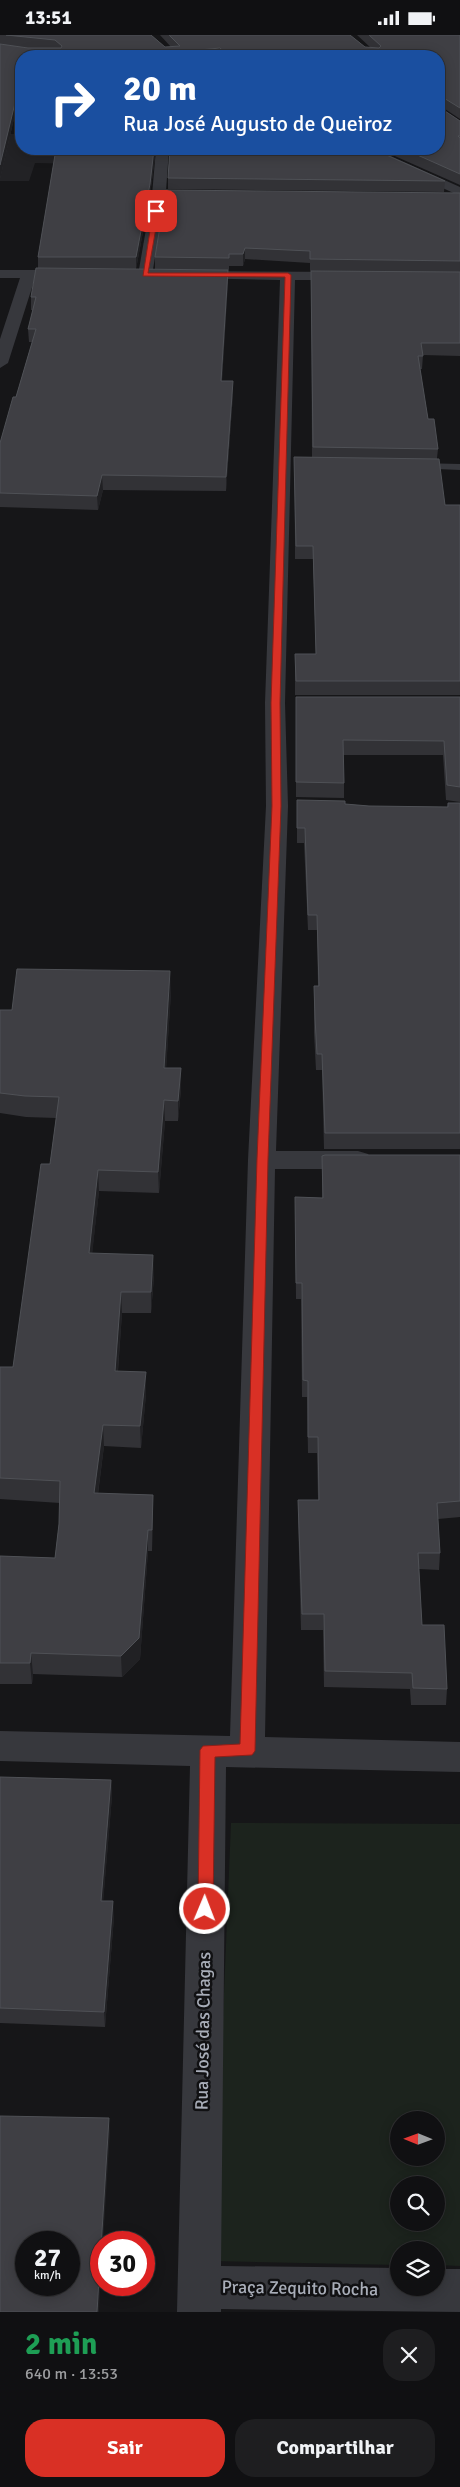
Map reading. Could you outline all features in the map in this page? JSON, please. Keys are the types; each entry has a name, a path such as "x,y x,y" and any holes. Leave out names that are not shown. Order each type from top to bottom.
{"street":[{"path":"145,275 159,195 162,155"},
{"path":"377,155 460,193"},
{"path":"159,195 217,196"},
{"path":"440,198 460,198"},
{"path":"0,274 87,275"},
{"path":"0,363 29,274"},
{"path":"126,275 364,277"},
{"path":"247,1751 262,1159 286,806 288,275"},
{"path":"262,1159 381,1160"},
{"path":"0,1746 460,1757"},
{"name":"Rua José das Chagas","path":"199,2299 208,1750"},
{"name":"Praça Zequito Rocha","path":"199,2299 460,2291"}],"lane":[{"path":"407,466 460,467"}],"shaded area":[{"path":"0,134 15,134 15,155 146,155 144,165 35,163 29,181 0,181"},
{"path":"231,1823 460,1824 460,2266 445,2265 445,2241 390,2241 390,2265 213,2261"}],"building":[{"path":"6,35 151,35 165,47 180,46 169,35 350,35 365,47 379,48 381,46 369,35 460,35 460,108 445,99 445,50 222,50 220,48 200,50 15,50 15,103 0,165 0,44 28,48 61,48 62,46 55,40"},
{"path":"445,111 460,121 460,136 458,136 460,138 460,174 417,155 445,155"},
{"path":"55,155 153,155 150,184 136,257 38,257"},
{"path":"170,155 386,155 445,181 168,178"},
{"path":"166,190 460,193 460,261 310,259 310,251 245,248 243,254 229,254 229,258 155,257"},
{"path":"36,268 228,270 221,381 233,381 226,477 102,475 97,496 0,493 0,443 36,329 28,329 36,297 31,297"},
{"path":"311,271 460,272 460,343 421,343 423,356 418,356 428,419 434,419 438,449 313,447"},
{"path":"294,457 439,459 445,505 460,505 460,681 296,681 295,654 316,654 313,546 296,546"},
{"path":"296,697 460,697 460,787 447,785 444,741 343,740 344,783 296,782"},
{"path":"297,800 345,801 345,804 369,806 448,807 448,803 460,803 460,1133 325,1133 322,1054 317,1054 315,1018 314,986 319,986 317,915 308,915 305,828 297,828"},
{"path":"17,969 170,971 164,1068 181,1068 178,1101 164,1100 158,1172 98,1170 89,1253 153,1255 151,1292 121,1292 115,1371 146,1372 140,1426 103,1425 94,1493 153,1495 152,1530 148,1530 139,1638 121,1656 31,1653 30,1663 0,1663 0,1556 55,1558 59,1524 60,1481 0,1478 0,1367 13,1367 41,1164 50,1164 59,1097 0,1093 0,1010 12,1010"},
{"path":"460,1155 460,1501 437,1503 440,1553 418,1553 422,1625 444,1625 447,1689 413,1688 412,1673 325,1671 324,1614 302,1614 298,1500 319,1500 318,1437 308,1437 308,1381 303,1380 302,1283 296,1283 295,1197 323,1198 322,1156"},
{"path":"0,1777 111,1780 101,1901 113,1901 104,2012 0,2008"},
{"path":"0,2116 109,2118 102,2231 90,2231 90,2296 98,2296 97,2312 0,2312"}],"route":[{"path":"156,211 145,275 288,275 275,703 276,806 262,1159 247,1751 208,1750 205,1909"}]}
